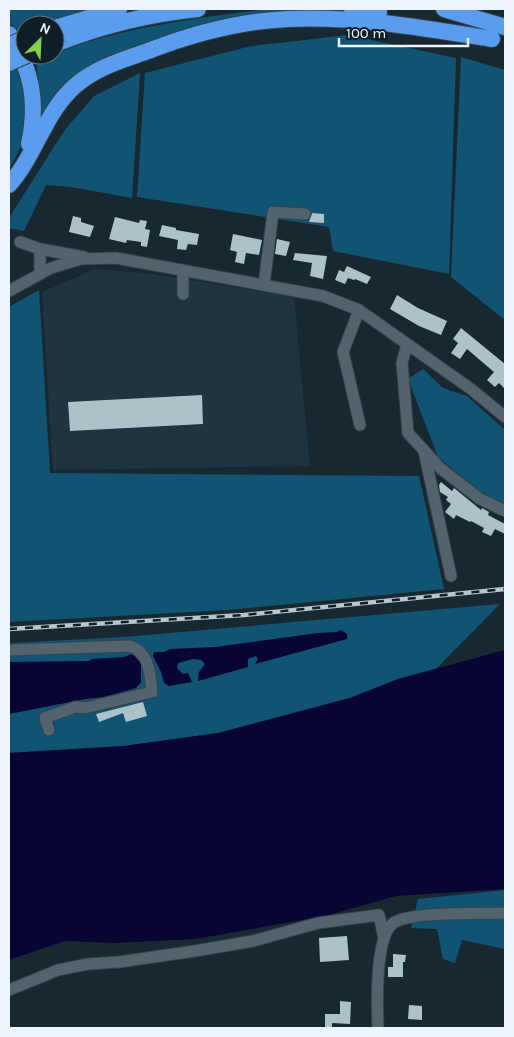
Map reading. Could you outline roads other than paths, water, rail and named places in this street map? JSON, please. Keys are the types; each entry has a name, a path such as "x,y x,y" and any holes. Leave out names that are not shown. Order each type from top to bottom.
{"highway":[{"path":"65,25 119,9"},
{"path":"65,40 94,30 140,19 198,9"},
{"path":"352,9 394,14 432,22 499,42"},
{"path":"439,9 461,14"},
{"path":"444,9 505,27"},
{"path":"10,180 64,97 90,74 106,66 192,37 226,28 256,23 287,19 308,19 395,24 499,42"},
{"path":"9,34 19,50 30,81 34,122 28,145 10,180"}],"street":[{"path":"264,285 273,212 305,214"},
{"path":"20,242 40,249 96,259"},
{"path":"40,249 40,274"},
{"path":"9,290 51,268 81,259 116,258 323,296 359,310 471,389 505,417"},
{"path":"183,270 183,294"},
{"path":"359,310 343,352 360,425"},
{"path":"407,344 402,363 408,433 440,468 480,499 505,511"},
{"path":"424,450 450,576"},
{"path":"9,650 130,646 136,648 150,667 152,692 85,708 76,707 45,718 49,730"},
{"path":"378,1028 378,981 384,938 386,931 393,924 404,918 419,915 505,913"},
{"path":"9,990 58,970 244,942 318,923 379,915 384,938"}],"railway":[{"path":"9,629 244,615 505,589"}]}
